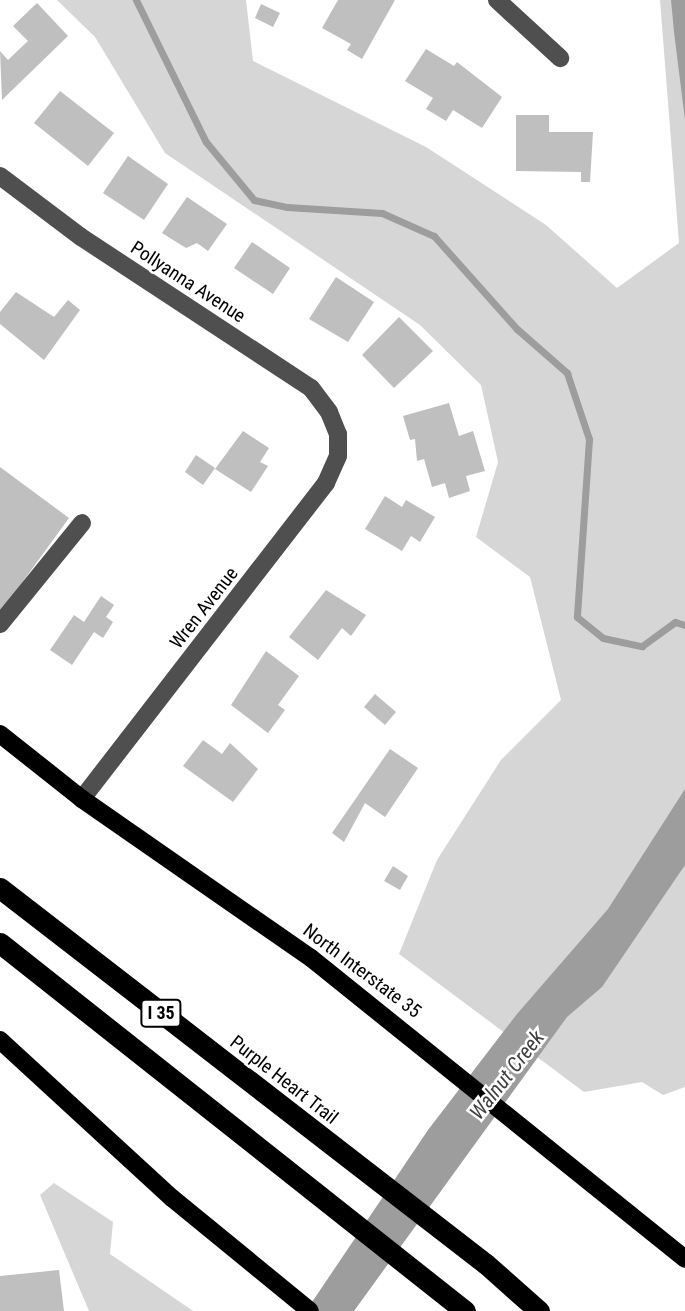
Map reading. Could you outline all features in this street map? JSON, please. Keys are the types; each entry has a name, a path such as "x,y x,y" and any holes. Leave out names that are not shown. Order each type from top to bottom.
{"highway":[{"name":"Purple Heart Trail","path":"0,888 486,1264 539,1311"},
{"name":"I 35","path":"0,943 461,1308"}],"main road":[{"name":"North Interstate 35","path":"0,734 82,799 312,958 404,1029 553,1154 685,1259"},
{"path":"0,1040 230,1247 310,1311"}],"street":[{"path":"497,0 560,58"},
{"name":"Pollyanna Avenue","path":"0,176 81,237 311,388 329,412 338,434"},
{"name":"Wren Avenue","path":"82,799 326,483 338,456 338,434"},
{"path":"0,624 82,523"}],"shaded area":[{"path":"57,0 246,0 253,61 426,147 546,225 617,288 679,243 660,0 685,0 685,1087 663,1095 642,1082 584,1092 399,954 437,860 501,760 561,700 530,577 476,537 498,462 481,385 420,325 165,153 95,37"},
{"path":"54,1183 113,1222 110,1254 193,1311 89,1311 40,1195"}],"water":[{"path":"671,0 685,0 685,120 674,32"},
{"name":"Walnut Creek","path":"685,789 685,865 602,987 567,1017 354,1311 306,1311 428,1130 517,1014 608,909"}],"building":[{"path":"338,0 395,0 362,59 347,50 351,44 322,28"},
{"path":"37,3 68,36 2,100 0,51 8,60 28,41 13,26"},
{"path":"261,4 280,13 273,27 255,18"},
{"path":"426,49 454,66 457,62 502,97 482,128 453,110 446,121 426,109 433,98 405,81"},
{"path":"60,91 114,133 88,166 34,123"},
{"path":"516,115 549,115 549,132 593,132 590,182 581,182 581,172 516,171"},
{"path":"128,156 168,184 144,220 103,193"},
{"path":"187,197 227,224 208,251 197,243 186,248 162,233"},
{"path":"252,242 290,268 273,294 234,268"},
{"path":"336,277 374,302 348,342 309,319"},
{"path":"16,292 54,317 68,300 80,310 44,360 0,324 0,312"},
{"path":"399,317 433,351 394,388 362,355"},
{"path":"449,403 459,436 473,431 485,471 466,476 470,491 449,498 445,483 432,487 424,459 417,461 415,439 410,440 403,416"},
{"path":"243,431 269,448 260,462 268,466 251,492 215,469"},
{"path":"196,455 215,468 203,485 185,472"},
{"path":"0,467 69,518 0,613"},
{"path":"385,496 402,507 406,500 435,517 420,542 411,536 402,551 365,529"},
{"path":"326,590 366,615 351,636 342,628 318,660 289,637"},
{"path":"101,596 114,605 106,617 113,622 103,638 94,632 72,665 50,650 74,615 84,622"},
{"path":"266,651 299,676 278,705 285,710 268,733 231,705"},
{"path":"375,694 396,712 385,725 364,707"},
{"path":"203,740 222,754 230,743 258,769 233,802 183,766"},
{"path":"390,749 418,768 385,817 365,803 344,842 332,833"},
{"path":"393,866 408,876 400,890 384,881"},
{"path":"59,1270 64,1311 0,1311 0,1276"}],"waterway":[{"path":"136,0 206,142 254,200 287,207 382,213 434,236 517,329 567,373 589,439 577,617 603,638 642,646 675,622 685,625"}]}
